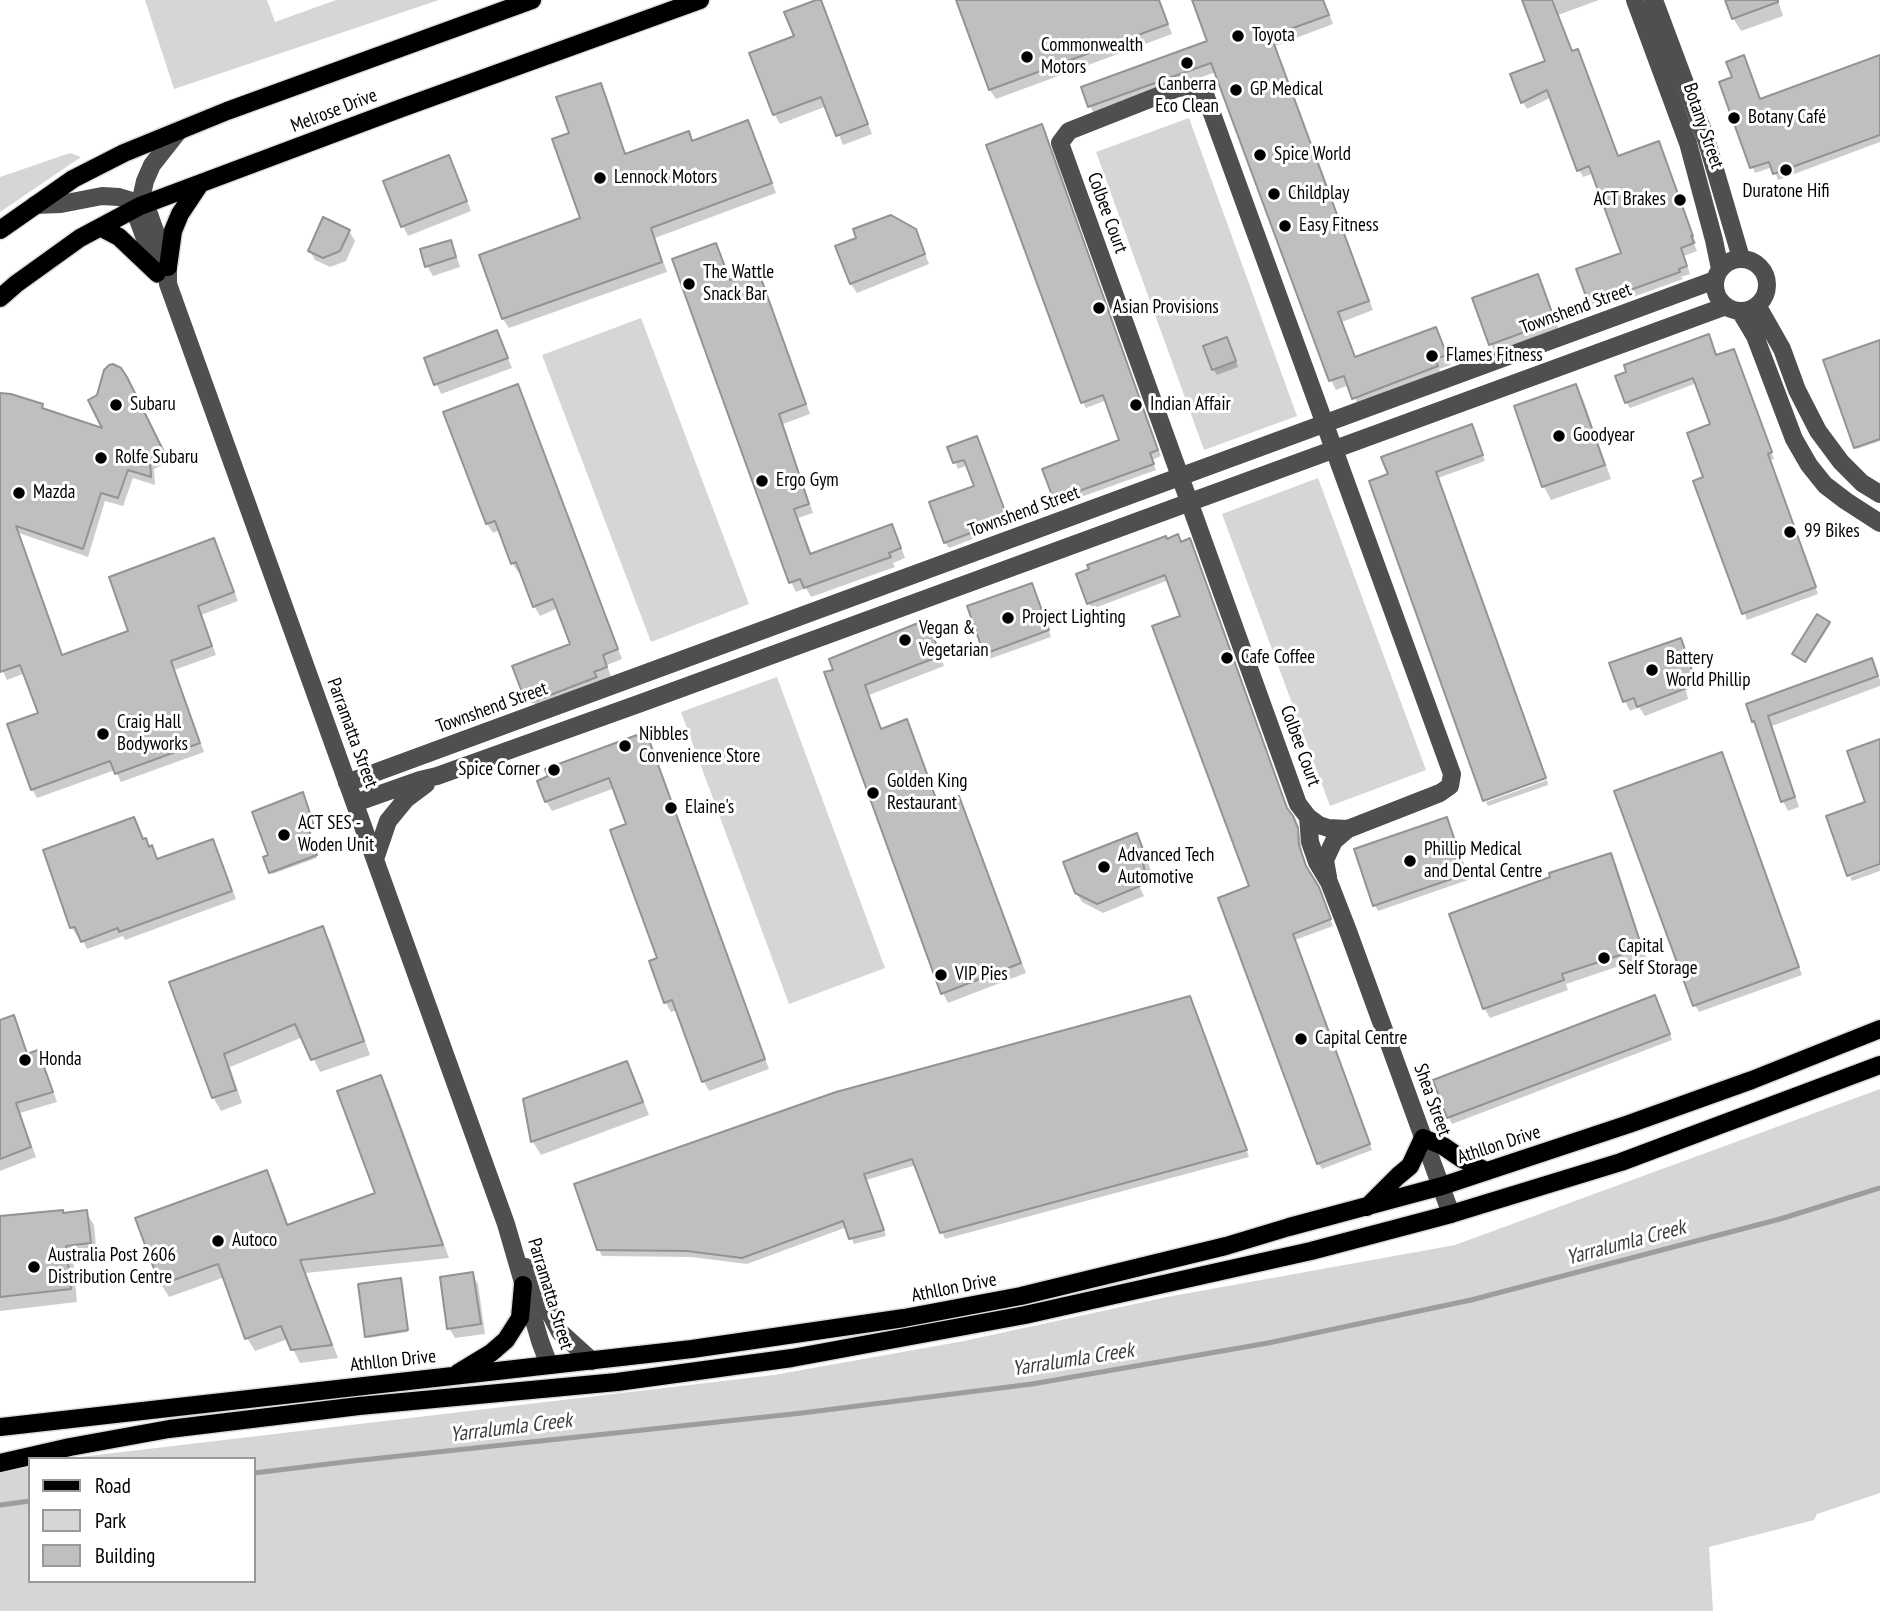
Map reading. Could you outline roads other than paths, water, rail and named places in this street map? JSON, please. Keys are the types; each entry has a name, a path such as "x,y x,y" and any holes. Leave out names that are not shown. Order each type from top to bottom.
{"main road":[{"name":"Melrose Drive","path":"0,230 73,179 124,153 227,111 533,0"},
{"name":"Melrose Drive","path":"0,298 80,238 140,206 700,0"},
{"path":"100,227 119,237 164,275 176,223 200,184"},
{"name":"Athllon Drive","path":"0,1427 692,1349 904,1318 1021,1296 1226,1246 1442,1186 1642,1120 1880,1029"},
{"name":"Athllon Drive","path":"0,1463 169,1429 373,1405 617,1382 792,1358 1025,1315 1311,1251 1451,1214 1621,1162 1880,1065"},
{"path":"1367,1207 1410,1166 1423,1138 1443,1146 1486,1171"},
{"path":"452,1376 491,1353 506,1340 520,1318 523,1284"},
{"path":"549,1365 560,1375 590,1376 617,1382"},
{"name":"Athllon Drive","path":"0,1453 70,1447"}],"street":[{"name":"Botany Street","path":"1635,0 1688,143 1714,240 1717,275"},
{"name":"Botany Street","path":"1654,0 1706,139 1741,258"},
{"name":"Colbee Court","path":"1189,87 1206,97 1324,424 1452,774 1450,786 1440,793 1348,829 1319,825 1308,817 1298,804 1060,143 1069,131 1178,88 1189,87"},
{"path":"35,205 61,204 102,196 119,197 140,206 145,181 152,165 177,132"},
{"name":"Parramatta Street","path":"140,206 149,214 164,275 510,1236 549,1365"},
{"path":"355,803 641,703 1334,450 1741,308 1766,292 1767,282 1757,264 1741,258 1729,261 1717,275 1717,295 1741,308 1782,349 1797,390 1818,431 1841,462 1863,483 1880,494"},
{"name":"Townshend Street","path":"347,783 1324,424 1717,275"},
{"path":"1741,308 1755,336 1794,439 1809,465 1825,485 1880,523"},
{"path":"375,859 388,821 396,809 438,776"},
{"name":"Shea Street","path":"1308,817 1310,842 1317,862 1329,882"},
{"name":"Shea Street","path":"1348,829 1334,841 1325,860 1329,882 1451,1214"},
{"name":"Parramatta Street","path":"510,1236 560,1332 592,1361"}],"waterway":[{"name":"Yarralumla Creek","path":"256,1473 802,1413 1032,1384 1268,1343 1471,1300 1780,1219 1880,1188"},
{"name":"Yarralumla Creek","path":"0,1505 28,1501"}],"place":[{"name":"Toyota","path":"1238,36"},
{"name":"Commonwealth Motors","path":"1027,57"},
{"name":"Canberra Eco Clean","path":"1187,63"},
{"name":"GP Medical","path":"1236,90"},
{"name":"Botany Café","path":"1734,118"},
{"name":"Spice World","path":"1260,155"},
{"name":"Duratone Hifi","path":"1786,170"},
{"name":"Lennock Motors","path":"600,178"},
{"name":"Childplay","path":"1274,194"},
{"name":"ACT Brakes","path":"1680,200"},
{"name":"Easy Fitness","path":"1285,226"},
{"name":"The Wattle Snack Bar","path":"689,284"},
{"name":"Asian Provisions","path":"1099,308"},
{"name":"Flames Fitness","path":"1432,356"},
{"name":"Subaru","path":"116,405"},
{"name":"Indian Affair","path":"1136,405"},
{"name":"Goodyear","path":"1559,436"},
{"name":"Rolfe Subaru","path":"101,458"},
{"name":"Ergo Gym","path":"762,481"},
{"name":"Mazda","path":"19,493"},
{"name":"99 Bikes","path":"1790,532"},
{"name":"Project Lighting","path":"1008,618"},
{"name":"Vegan & Vegetarian","path":"905,640"},
{"name":"Cafe Coffee","path":"1227,658"},
{"name":"Battery World Phillip","path":"1652,670"},
{"name":"Craig Hall Bodyworks","path":"103,734"},
{"name":"Nibbles Convenience Store","path":"625,746"},
{"name":"Spice Corner","path":"554,770"},
{"name":"Golden King Restaurant","path":"873,793"},
{"name":"Elaine's","path":"671,808"},
{"name":"ACT SES - Woden Unit","path":"284,835"},
{"name":"Phillip Medical and Dental Centre","path":"1410,861"},
{"name":"Advanced Tech Automotive","path":"1104,867"},
{"name":"Capital Self Storage","path":"1604,958"},
{"name":"VIP Pies","path":"941,975"},
{"name":"Capital Centre","path":"1301,1039"},
{"name":"Honda","path":"25,1060"},
{"name":"Autoco","path":"218,1241"},
{"name":"Australia Post 2606 Distribution Centre","path":"34,1267"}]}
